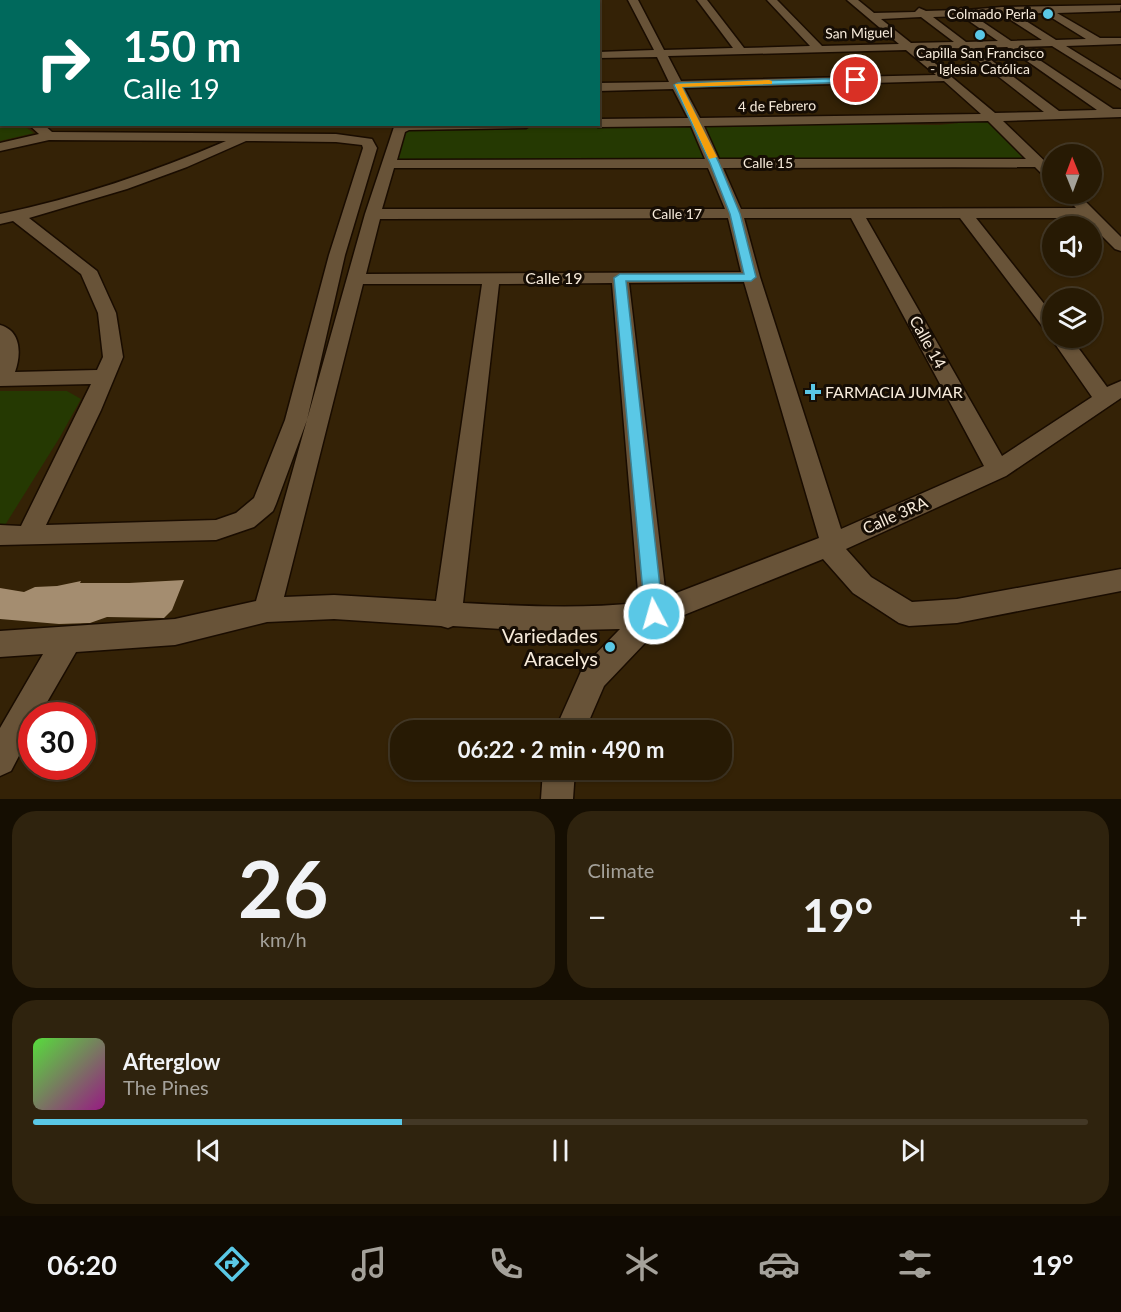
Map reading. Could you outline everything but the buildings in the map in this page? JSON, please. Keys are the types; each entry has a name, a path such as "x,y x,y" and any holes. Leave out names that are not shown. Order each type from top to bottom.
{"street":[{"path":"633,0 696,122 735,214 751,277 830,544 862,585 909,614 957,611 1121,580"},
{"path":"702,0 741,51"},
{"path":"772,0 819,49"},
{"path":"852,0 991,116 1042,166"},
{"path":"903,0 1056,115"},
{"path":"946,0 1115,113"},
{"path":"986,0 1121,85"},
{"path":"1027,0 1114,51"},
{"path":"1103,0 1120,9"},
{"path":"872,15 1120,9"},
{"name":"San Miguel","path":"600,55 1121,41"},
{"path":"600,87 945,78"},
{"name":"4 de Febrero","path":"600,123 941,119 1115,113"},
{"path":"36,126 49,136"},
{"path":"9,217 106,191 204,157 269,126"},
{"path":"267,610 373,214 399,130 406,126"},
{"path":"0,147 49,136 358,139 367,142 370,148 337,255 296,420 264,504 245,520 216,530 0,535"},
{"path":"178,137 204,157"},
{"name":"Calle 15","path":"389,164 1039,163"},
{"path":"1081,204 1121,246"},
{"name":"Calle 17","path":"373,214 966,215 1090,213"},
{"name":"Calle 14","path":"857,215 998,470"},
{"path":"966,215 1042,313"},
{"path":"9,217 88,271 107,313 113,357 28,536"},
{"name":"Calle 19","path":"356,279 751,277"},
{"path":"574,720 593,677 654,614 620,278"},
{"path":"448,616 492,279"},
{"path":"0,331 6,336 10,357 1,379 105,377"},
{"path":"1070,348 1113,394"},
{"name":"Calle 3RA","path":"654,614 830,544 998,470 1113,394"},
{"path":"0,644 175,632 267,610 334,607 533,620 601,619 654,614"},
{"path":"0,760 39,686 68,639"},
{"path":"557,799 558,780"}],"green space":[{"path":"986,120 1023,158 1004,163 722,163 702,122 939,125"},
{"path":"697,124 715,163 394,164 397,136 415,126"},
{"path":"0,126 24,126 34,133 0,141"},
{"path":"0,391 67,391 81,399 2,530 0,530"}],"slow traffic":[{"path":"712,157 678,85 769,83"}],"place":[{"name":"Colmado Perla","path":"1048,14"},
{"name":"Capilla San Francisco - Iglesia Católica","path":"980,35"},
{"name":"FARMACIA JUMAR","path":"813,392"},
{"name":"Variedades Aracelys","path":"610,647"}],"route":[{"path":"654,614 620,278 751,277 735,214 715,163 678,85 856,80"}]}
